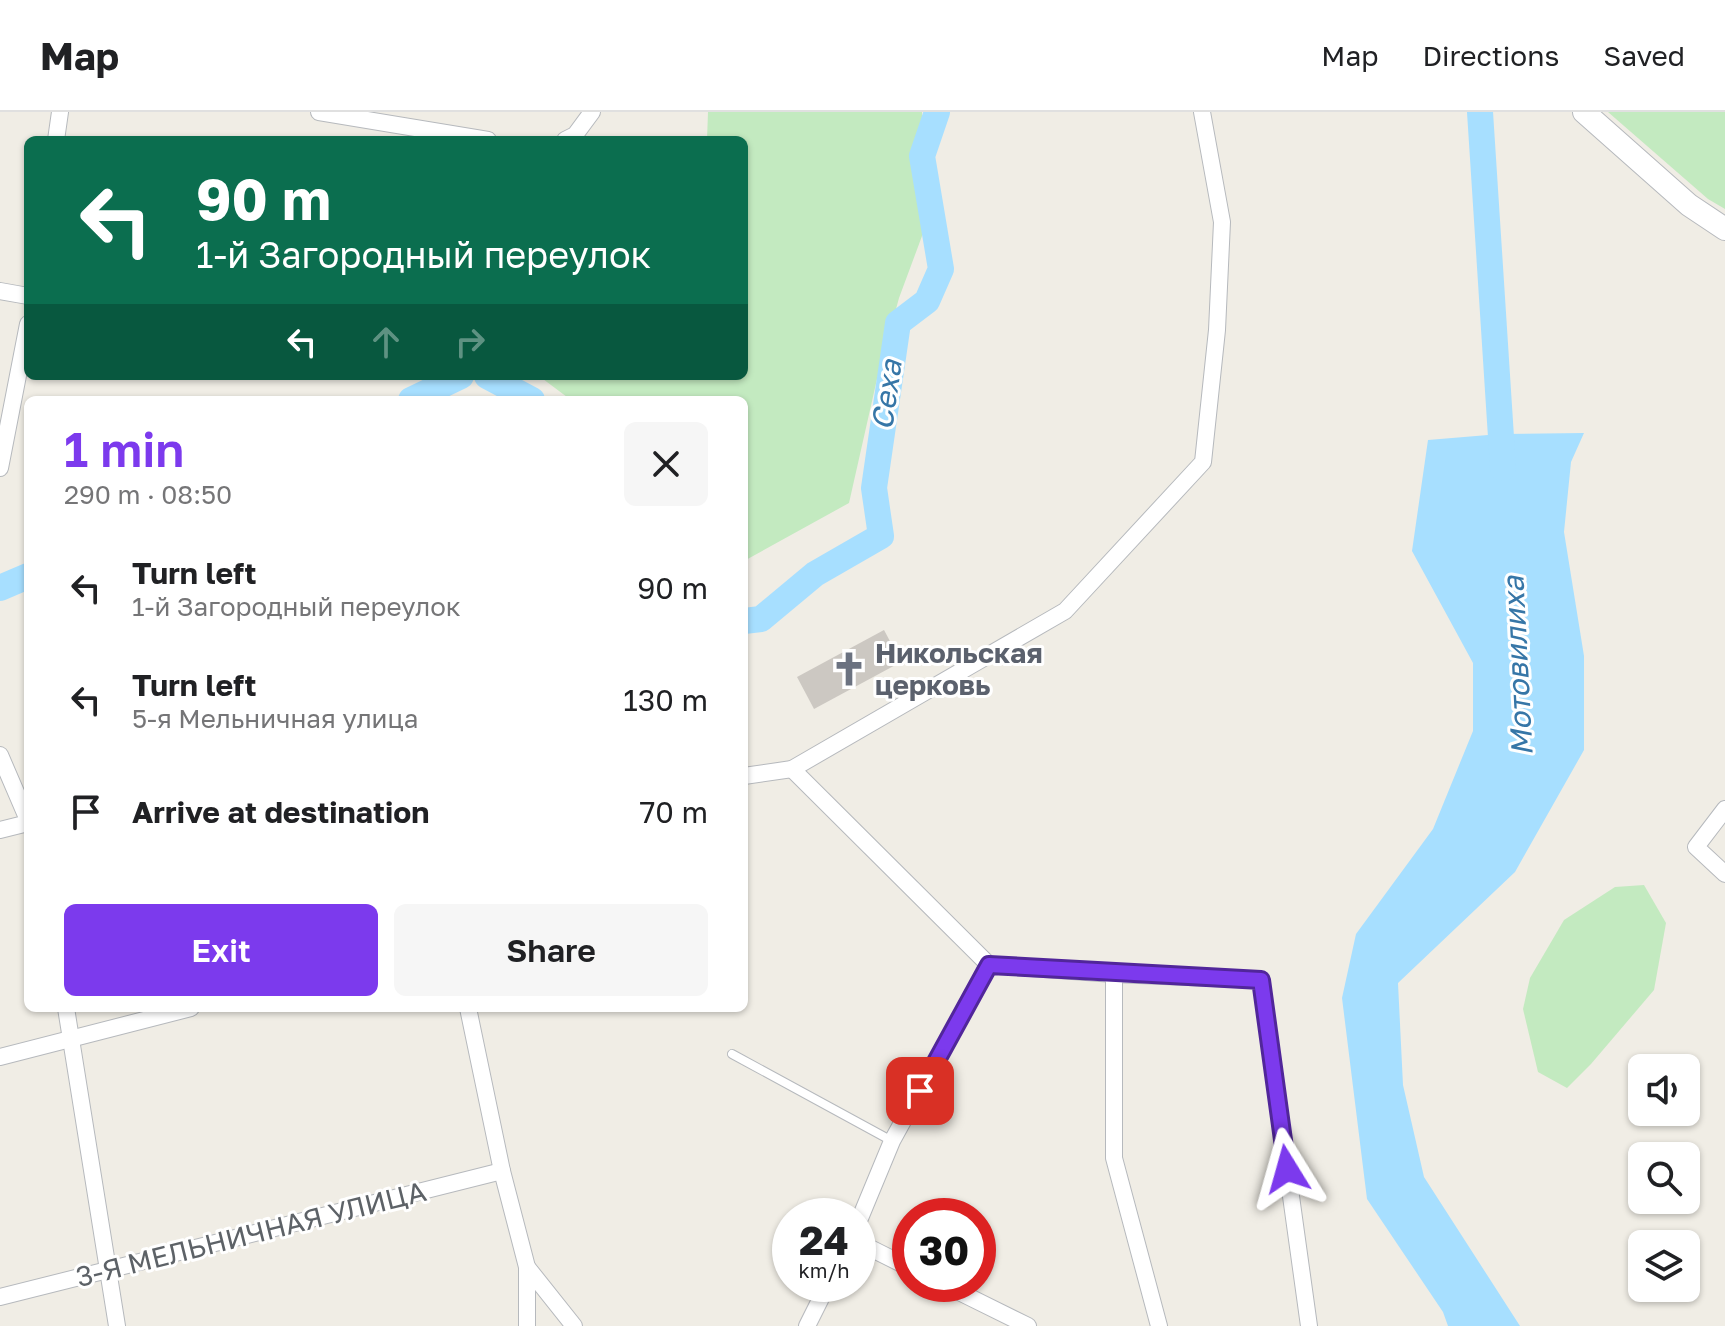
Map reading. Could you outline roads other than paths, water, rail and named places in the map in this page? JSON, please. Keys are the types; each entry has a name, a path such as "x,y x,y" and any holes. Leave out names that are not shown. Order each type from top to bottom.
{"street":[{"path":"57,136 60,112"},
{"path":"319,112 464,136"},
{"path":"573,136 592,112"},
{"path":"748,775 792,769 1065,611 1203,462 1217,330 1222,222 1202,112"},
{"path":"1584,112 1689,205 1725,229"},
{"path":"0,291 24,295"},
{"path":"0,468 24,345"},
{"path":"0,755 24,812"},
{"path":"792,769 989,965 1261,980 1309,1326"},
{"path":"1725,809 1696,847 1725,874"},
{"path":"0,830 24,823"},
{"path":"868,1198 892,1141 989,965"},
{"path":"1114,974 1114,1158 1159,1326"},
{"path":"67,1012 117,1326"},
{"path":"0,1057 175,1012"},
{"path":"469,1012 502,1171 527,1267 527,1326"},
{"name":"3-Я МЕЛЬНИЧНАЯ УЛИЦА","path":"0,1297 502,1171"},
{"path":"527,1267 574,1326"},
{"path":"807,1326 819,1302"},
{"path":"979,1302 1028,1326"}],"lane":[{"path":"732,1054 892,1141"}],"water":[{"path":"1584,433 1571,462 1564,532 1584,656 1584,750 1515,872 1398,983 1403,1085 1424,1177 1520,1326 1448,1326 1443,1312 1367,1199 1342,998 1356,934 1433,829 1473,731 1473,663 1412,551 1428,440 1500,434"}],"waterway":[{"name":"Сеха","path":"748,621 761,619 815,574 881,536 874,488 898,323 927,301 941,269 922,156 937,112"},
{"name":"Мотовилиха","path":"1480,112 1503,468"},
{"name":"Сеха","path":"419,396 453,380"},
{"name":"Сеха","path":"494,380 524,396"},
{"name":"Сеха","path":"0,588 24,578"}],"place":[{"name":"Никольская церковь","path":"849,669"}]}
